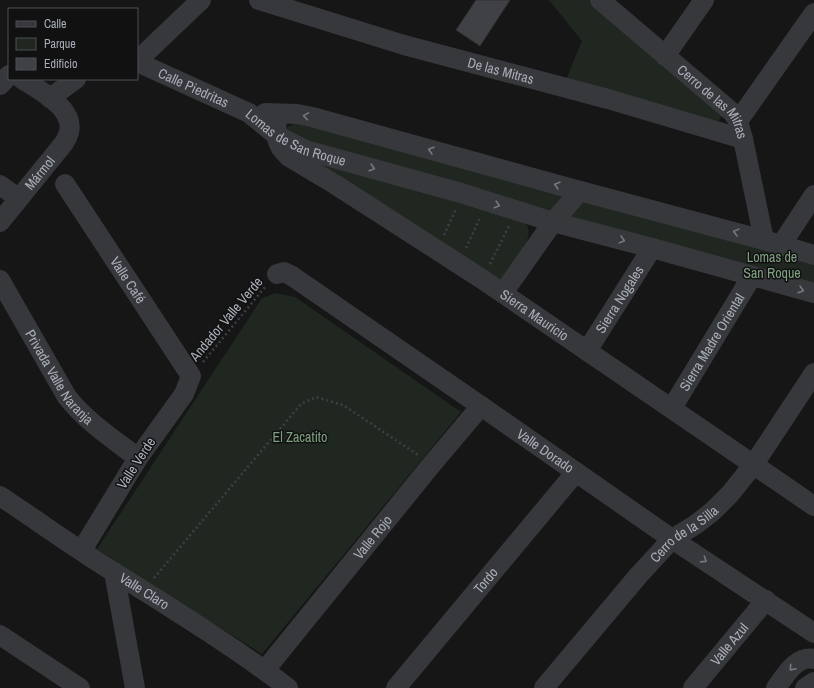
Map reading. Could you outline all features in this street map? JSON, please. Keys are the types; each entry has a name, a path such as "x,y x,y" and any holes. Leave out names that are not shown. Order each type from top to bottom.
{"street":[{"path":"138,60 201,0"},
{"name":"De las Mitras","path":"259,0 404,45 608,99 740,130"},
{"name":"Cerro de las Mitras","path":"600,0 665,56 729,108 740,130 772,242"},
{"path":"665,56 704,0"},
{"path":"740,130 814,13"},
{"name":"Calle Piedritas","path":"138,61 249,113"},
{"path":"0,85 8,76"},
{"path":"23,80 50,98 75,80"},
{"name":"Mármol","path":"0,222 18,198 64,144 69,131 69,120 61,106 50,98"},
{"name":"Lomas de San Roque","path":"249,113 297,114 312,117 772,242 814,255"},
{"name":"Lomas de San Roque","path":"249,113 276,135 305,150 460,193 553,222 814,293"},
{"name":"Sierra Mauricio","path":"277,114 276,135 281,148 284,153 296,162 336,185 503,293 814,506"},
{"name":"Valle Café","path":"65,184 191,376"},
{"path":"0,185 18,198"},
{"path":"503,293 553,222 580,191"},
{"path":"772,242 814,194"},
{"name":"Sierra Nogales","path":"587,351 652,248"},
{"name":"Valle Dorado","path":"277,274 284,272 292,276 672,539 814,633"},
{"name":"Sierra Madre Oriental","path":"672,408 752,276"},
{"name":"Privada Valle Naranja","path":"0,280 67,397 77,410 90,422 138,458"},
{"name":"Cerro de la Silla","path":"544,688 638,576 672,539 695,525 713,511 730,494 754,464 814,373"},
{"name":"Valle Verde","path":"82,550 138,458 184,394 191,376"},
{"name":"Valle Rojo","path":"265,670 481,406"},
{"name":"Tordo","path":"396,688 576,472"},
{"name":"Valle Claro","path":"0,496 265,670 288,688"},
{"path":"114,572 135,688"},
{"name":"Valle Azul","path":"693,688 766,600"},
{"path":"0,635 80,688"},
{"path":"776,688 795,664 802,660 814,659"},
{"path":"805,688 814,682"}],"path":[{"path":"443,238 458,204"},
{"path":"464,252 483,211"},
{"path":"488,269 512,220"},
{"name":"Andador Valle Verde","path":"191,376 277,274"},
{"path":"144,590 301,404 316,397 343,405 432,464"}],"green space":[{"path":"549,0 594,0 722,115 715,127 566,80 582,41"},
{"name":"Lomas de San Roque","path":"296,123 307,124 814,262 814,293 294,143 284,129"},
{"path":"286,146 516,213 528,228 525,247 505,279 498,280"},
{"name":"El Zacatito","path":"276,293 295,297 461,412 262,654 97,549 262,298"}],"building":[{"path":"476,0 510,0 480,46 456,30"}]}
